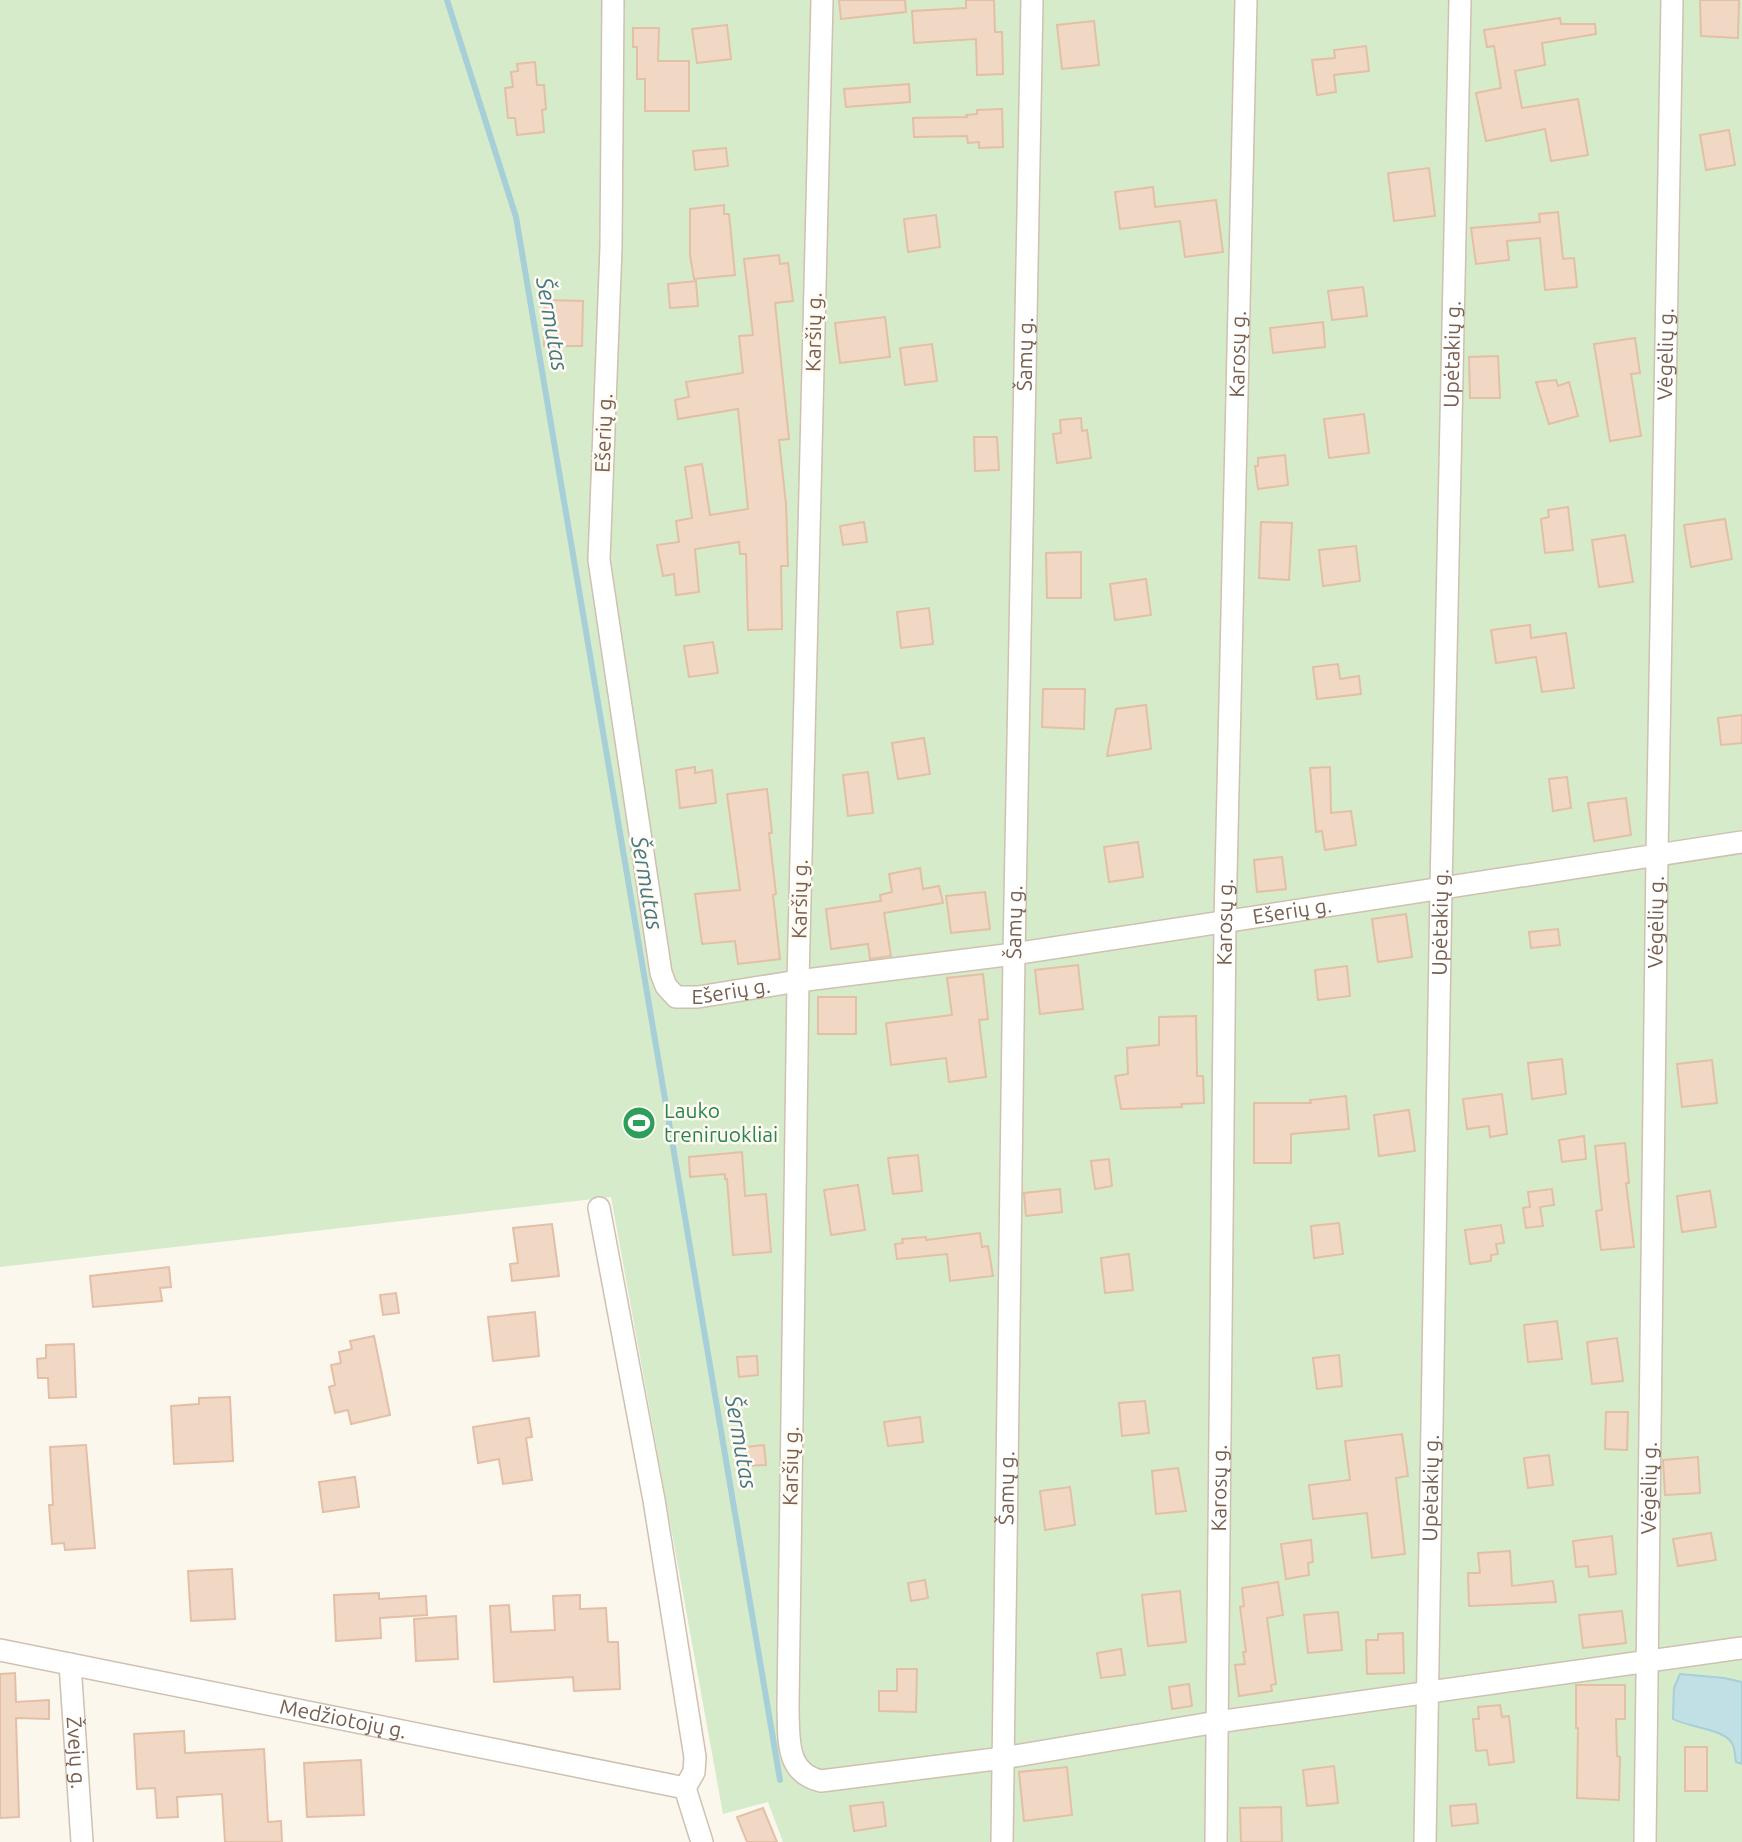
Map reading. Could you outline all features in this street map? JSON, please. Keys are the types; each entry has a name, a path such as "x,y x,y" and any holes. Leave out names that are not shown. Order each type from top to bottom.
{"street":[{"name":"Ešerių g.","path":"613,0 611,247 599,560 648,900 661,973 666,986 676,997 698,997 798,981 1014,954 1742,842"},
{"name":"Karšių g.","path":"822,0 798,981 789,1743 800,1772 821,1782 1003,1758"},
{"name":"Šamų g.","path":"1002,1842 1014,954 1032,0"},
{"name":"Karosų g.","path":"1216,1842 1225,921 1246,0"},
{"name":"Upėtakių g.","path":"1425,1842 1441,888 1460,0"},
{"name":"Vėgėlių g.","path":"1644,1842 1672,0"},
{"path":"599,1208 654,1500 695,1757 694,1772 685,1788 702,1842"},
{"path":"1003,1758 1217,1722 1742,1648"},
{"name":"Medžiotojų g.","path":"0,1650 685,1788"},
{"name":"Žvejų g.","path":"71,1664 82,1842"}],"green space":[{"path":"0,0 1742,0 1742,1842 783,1842 768,1802 723,1814 611,1197 0,1267"}],"water":[{"path":"1680,1674 1742,1682 1742,1764 1736,1762 1733,1745 1723,1735 1673,1719 1674,1688"}],"building":[{"path":"839,0 905,0 906,12 841,19"},
{"path":"966,0 994,0 995,32 1002,32 1003,74 977,75 976,39 914,43 912,11 966,8"},
{"path":"1700,0 1739,0 1738,38 1701,36"},
{"path":"1560,18 1561,24 1595,24 1596,34 1542,43 1545,65 1515,71 1522,108 1578,99 1588,155 1551,161 1545,129 1486,141 1476,93 1501,88 1494,46 1487,47 1484,30"},
{"path":"1094,21 1099,65 1062,69 1057,25"},
{"path":"727,25 731,59 697,63 692,29"},
{"path":"633,28 659,28 658,61 689,61 689,111 645,111 645,79 637,79 637,47 633,47"},
{"path":"1366,46 1369,71 1334,75 1336,92 1317,95 1312,60 1335,58 1334,50"},
{"path":"535,62 537,85 544,85 544,132 517,135 515,118 508,118 505,88 513,87 511,72 518,71 517,64"},
{"path":"909,84 910,102 846,107 844,89"},
{"path":"1002,109 1003,147 979,148 979,142 968,143 967,136 914,137 913,118 967,117 966,115 977,114 977,110"},
{"path":"1729,130 1735,165 1706,170 1700,135"},
{"path":"726,148 728,166 695,170 693,151"},
{"path":"1429,168 1435,216 1394,221 1388,173"},
{"path":"1153,187 1155,207 1216,200 1223,252 1185,257 1180,221 1120,229 1115,192"},
{"path":"724,205 724,214 729,214 735,275 694,279 690,255 690,209"},
{"path":"1558,212 1563,259 1574,258 1577,287 1545,290 1540,238 1507,241 1509,260 1476,264 1471,228 1540,222 1539,214"},
{"path":"936,215 940,247 908,252 904,219"},
{"path":"779,255 780,264 788,263 793,301 775,303 789,439 779,440 786,504 788,566 781,566 782,629 748,630 746,554 740,554 739,542 695,549 699,592 676,595 674,574 663,576 657,545 679,542 676,521 692,518 685,467 702,464 710,515 748,509 738,409 678,419 675,400 689,397 686,382 743,373 739,336 753,335 744,259"},
{"path":"696,281 698,306 670,308 668,284"},
{"path":"1363,287 1367,316 1332,320 1328,291"},
{"path":"545,300 583,301 582,346 544,346"},
{"path":"885,317 890,357 840,363 835,323"},
{"path":"1323,322 1325,347 1273,353 1270,328"},
{"path":"1635,338 1640,373 1631,374 1641,436 1610,441 1594,344"},
{"path":"932,344 937,381 905,385 900,348"},
{"path":"1498,356 1500,398 1470,398 1469,357"},
{"path":"1556,380 1558,386 1569,382 1578,416 1549,424 1536,382"},
{"path":"1364,414 1369,453 1329,458 1324,419"},
{"path":"1081,418 1082,431 1087,430 1091,458 1057,463 1053,434 1061,433 1060,420"},
{"path":"974,437 997,437 999,470 975,471"},
{"path":"1285,455 1288,485 1258,489 1255,466 1258,466 1258,458"},
{"path":"1568,507 1573,550 1545,553 1541,519 1549,517 1548,510"},
{"path":"1725,519 1732,559 1691,567 1684,525"},
{"path":"864,522 867,542 843,545 840,526"},
{"path":"1261,522 1292,523 1289,580 1259,578"},
{"path":"1625,535 1633,582 1599,587 1592,540"},
{"path":"1356,546 1360,581 1323,586 1319,550"},
{"path":"1081,552 1081,598 1047,598 1046,553"},
{"path":"1146,579 1151,615 1115,620 1110,584"},
{"path":"929,608 933,644 901,648 897,612"},
{"path":"1530,625 1531,638 1566,633 1574,688 1542,692 1536,657 1496,663 1491,630"},
{"path":"713,642 718,673 689,677 684,646"},
{"path":"1338,664 1340,679 1359,676 1361,694 1317,699 1313,667"},
{"path":"1043,689 1085,689 1084,729 1042,727"},
{"path":"1146,705 1151,749 1107,756 1116,709"},
{"path":"1742,715 1742,743 1721,745 1718,718"},
{"path":"924,738 930,774 898,779 892,743"},
{"path":"695,767 695,773 712,770 716,803 680,808 676,770"},
{"path":"1330,767 1331,813 1351,811 1356,845 1325,850 1322,831 1316,832 1310,768"},
{"path":"868,772 873,813 848,816 843,775"},
{"path":"1567,777 1571,808 1553,811 1549,779"},
{"path":"767,789 780,959 738,964 735,941 702,944 695,894 740,890 727,794"},
{"path":"1626,798 1631,835 1594,841 1588,803"},
{"path":"1138,842 1143,877 1109,882 1104,847"},
{"path":"1282,857 1286,889 1257,892 1254,860"},
{"path":"920,868 923,889 939,886 943,903 884,913 891,956 870,959 868,944 831,949 826,909 881,901 880,895 892,892 889,874"},
{"path":"985,892 990,929 951,933 946,896"},
{"path":"1406,914 1412,957 1378,962 1372,919"},
{"path":"1558,929 1560,945 1531,948 1529,932"},
{"path":"1078,965 1083,1009 1040,1014 1035,970"},
{"path":"1347,966 1350,996 1318,1000 1315,970"},
{"path":"983,974 988,1019 979,1020 986,1077 949,1082 946,1058 891,1065 886,1023 952,1015 947,978"},
{"path":"818,997 856,997 856,1034 818,1034"},
{"path":"1196,1016 1197,1076 1203,1076 1204,1103 1181,1104 1182,1107 1121,1109 1115,1076 1128,1074 1127,1048 1159,1045 1159,1017"},
{"path":"1562,1059 1566,1094 1532,1099 1528,1063"},
{"path":"1712,1060 1717,1103 1682,1107 1677,1064"},
{"path":"1502,1094 1507,1134 1490,1137 1489,1126 1467,1129 1463,1099"},
{"path":"1346,1096 1349,1129 1291,1134 1291,1163 1254,1163 1254,1103 1311,1103 1310,1100"},
{"path":"1409,1110 1415,1151 1379,1156 1374,1115"},
{"path":"1584,1136 1586,1159 1562,1162 1559,1140"},
{"path":"1625,1143 1629,1183 1626,1183 1634,1247 1601,1250 1596,1211 1602,1210 1595,1146"},
{"path":"742,1152 745,1196 766,1194 771,1252 733,1255 725,1174 690,1177 689,1157"},
{"path":"918,1155 922,1191 893,1194 888,1158"},
{"path":"1109,1159 1112,1186 1095,1189 1091,1161"},
{"path":"858,1185 865,1230 831,1235 824,1190"},
{"path":"1060,1189 1062,1212 1026,1216 1024,1193"},
{"path":"1552,1189 1554,1205 1540,1207 1543,1226 1526,1228 1523,1208 1530,1207 1528,1192"},
{"path":"1710,1191 1716,1227 1682,1232 1677,1196"},
{"path":"1339,1223 1343,1254 1314,1258 1311,1226"},
{"path":"552,1224 559,1276 512,1281 510,1264 518,1263 513,1228"},
{"path":"1501,1225 1504,1243 1496,1244 1498,1254 1491,1255 1491,1261 1470,1264 1465,1230"},
{"path":"980,1233 982,1247 988,1246 993,1276 950,1281 947,1254 897,1259 895,1244 903,1243 902,1239 926,1237 926,1240"},
{"path":"1129,1254 1133,1290 1105,1293 1101,1258"},
{"path":"169,1267 171,1287 160,1288 162,1301 93,1307 90,1276"},
{"path":"396,1293 399,1313 383,1315 380,1295"},
{"path":"535,1312 539,1356 493,1361 488,1317"},
{"path":"1557,1321 1562,1359 1528,1362 1524,1325"},
{"path":"374,1336 390,1415 351,1424 348,1410 335,1413 329,1387 335,1385 331,1365 341,1363 339,1352 352,1349 350,1341"},
{"path":"1617,1338 1623,1381 1592,1384 1587,1342"},
{"path":"74,1344 76,1397 49,1398 48,1378 38,1378 37,1359 46,1358 46,1345"},
{"path":"1339,1355 1342,1386 1317,1389 1313,1358"},
{"path":"757,1356 758,1375 739,1377 737,1357"},
{"path":"230,1397 233,1461 174,1464 171,1406 199,1404 199,1398"},
{"path":"1145,1401 1149,1433 1122,1436 1119,1403"},
{"path":"1606,1412 1628,1412 1627,1450 1605,1449"},
{"path":"920,1417 923,1442 888,1446 884,1422"},
{"path":"529,1418 532,1437 526,1438 532,1480 503,1484 499,1459 478,1463 473,1427"},
{"path":"1402,1434 1408,1476 1396,1478 1405,1554 1372,1558 1367,1513 1313,1519 1309,1485 1350,1480 1345,1441"},
{"path":"86,1445 95,1548 65,1550 64,1543 52,1544 49,1505 53,1505 50,1447"},
{"path":"764,1445 766,1465 747,1466 745,1447"},
{"path":"1549,1455 1553,1485 1528,1488 1524,1458"},
{"path":"1698,1457 1700,1493 1665,1495 1663,1460"},
{"path":"1178,1468 1186,1511 1156,1514 1152,1471"},
{"path":"355,1477 359,1507 323,1512 319,1482"},
{"path":"1070,1487 1075,1525 1045,1530 1040,1491"},
{"path":"1711,1533 1716,1560 1678,1566 1673,1539"},
{"path":"1612,1536 1616,1574 1589,1577 1588,1566 1576,1567 1573,1541"},
{"path":"1311,1540 1313,1562 1308,1563 1309,1575 1286,1579 1281,1544"},
{"path":"1510,1551 1512,1586 1553,1581 1556,1602 1469,1606 1468,1573 1480,1573 1478,1553"},
{"path":"232,1569 235,1619 191,1621 188,1571"},
{"path":"925,1580 928,1598 911,1601 908,1583"},
{"path":"1278,1582 1283,1615 1267,1618 1276,1684 1271,1685 1272,1691 1239,1696 1235,1665 1245,1664 1243,1652 1246,1652 1240,1607 1244,1606 1242,1588"},
{"path":"1180,1591 1186,1642 1148,1646 1142,1595"},
{"path":"379,1593 379,1599 426,1596 427,1615 380,1618 381,1638 336,1641 334,1595"},
{"path":"580,1595 580,1609 606,1608 608,1642 618,1642 620,1689 574,1691 573,1677 494,1682 490,1606 509,1605 511,1632 555,1630 553,1596"},
{"path":"1622,1611 1626,1643 1583,1648 1579,1615"},
{"path":"1338,1612 1342,1650 1308,1653 1304,1615"},
{"path":"456,1616 458,1659 416,1661 414,1619"},
{"path":"1403,1633 1404,1673 1367,1674 1366,1640 1378,1640 1378,1634"},
{"path":"1121,1649 1125,1675 1101,1678 1097,1653"},
{"path":"897,1669 917,1669 916,1712 879,1711 879,1691 897,1691"},
{"path":"15,1673 16,1702 49,1700 49,1719 16,1718 19,1817 0,1818 0,1674"},
{"path":"1189,1684 1192,1706 1172,1709 1169,1687"},
{"path":"1576,1685 1625,1685 1625,1719 1616,1719 1617,1756 1620,1757 1619,1800 1577,1798"},
{"path":"1500,1705 1502,1717 1509,1716 1514,1762 1489,1765 1487,1750 1476,1751 1473,1719 1479,1719 1478,1707"},
{"path":"184,1731 185,1753 264,1749 268,1822 281,1821 282,1842 225,1842 222,1794 177,1797 178,1817 157,1818 155,1788 137,1789 134,1734"},
{"path":"1685,1747 1707,1747 1707,1791 1685,1791"},
{"path":"361,1760 364,1815 307,1817 304,1763"},
{"path":"1334,1766 1338,1803 1307,1806 1303,1770"},
{"path":"1067,1767 1072,1815 1024,1821 1019,1772"},
{"path":"883,1802 886,1826 854,1831 850,1806"},
{"path":"1476,1804 1478,1823 1452,1826 1450,1806"},
{"path":"1281,1807 1282,1842 1241,1842 1240,1808"},
{"path":"763,1808 777,1842 747,1842 737,1817"}],"waterway":[{"name":"Šermutas","path":"447,0 516,217 780,1780"}],"place":[{"name":"Lauko treniruokliai","path":"639,1123"}]}
